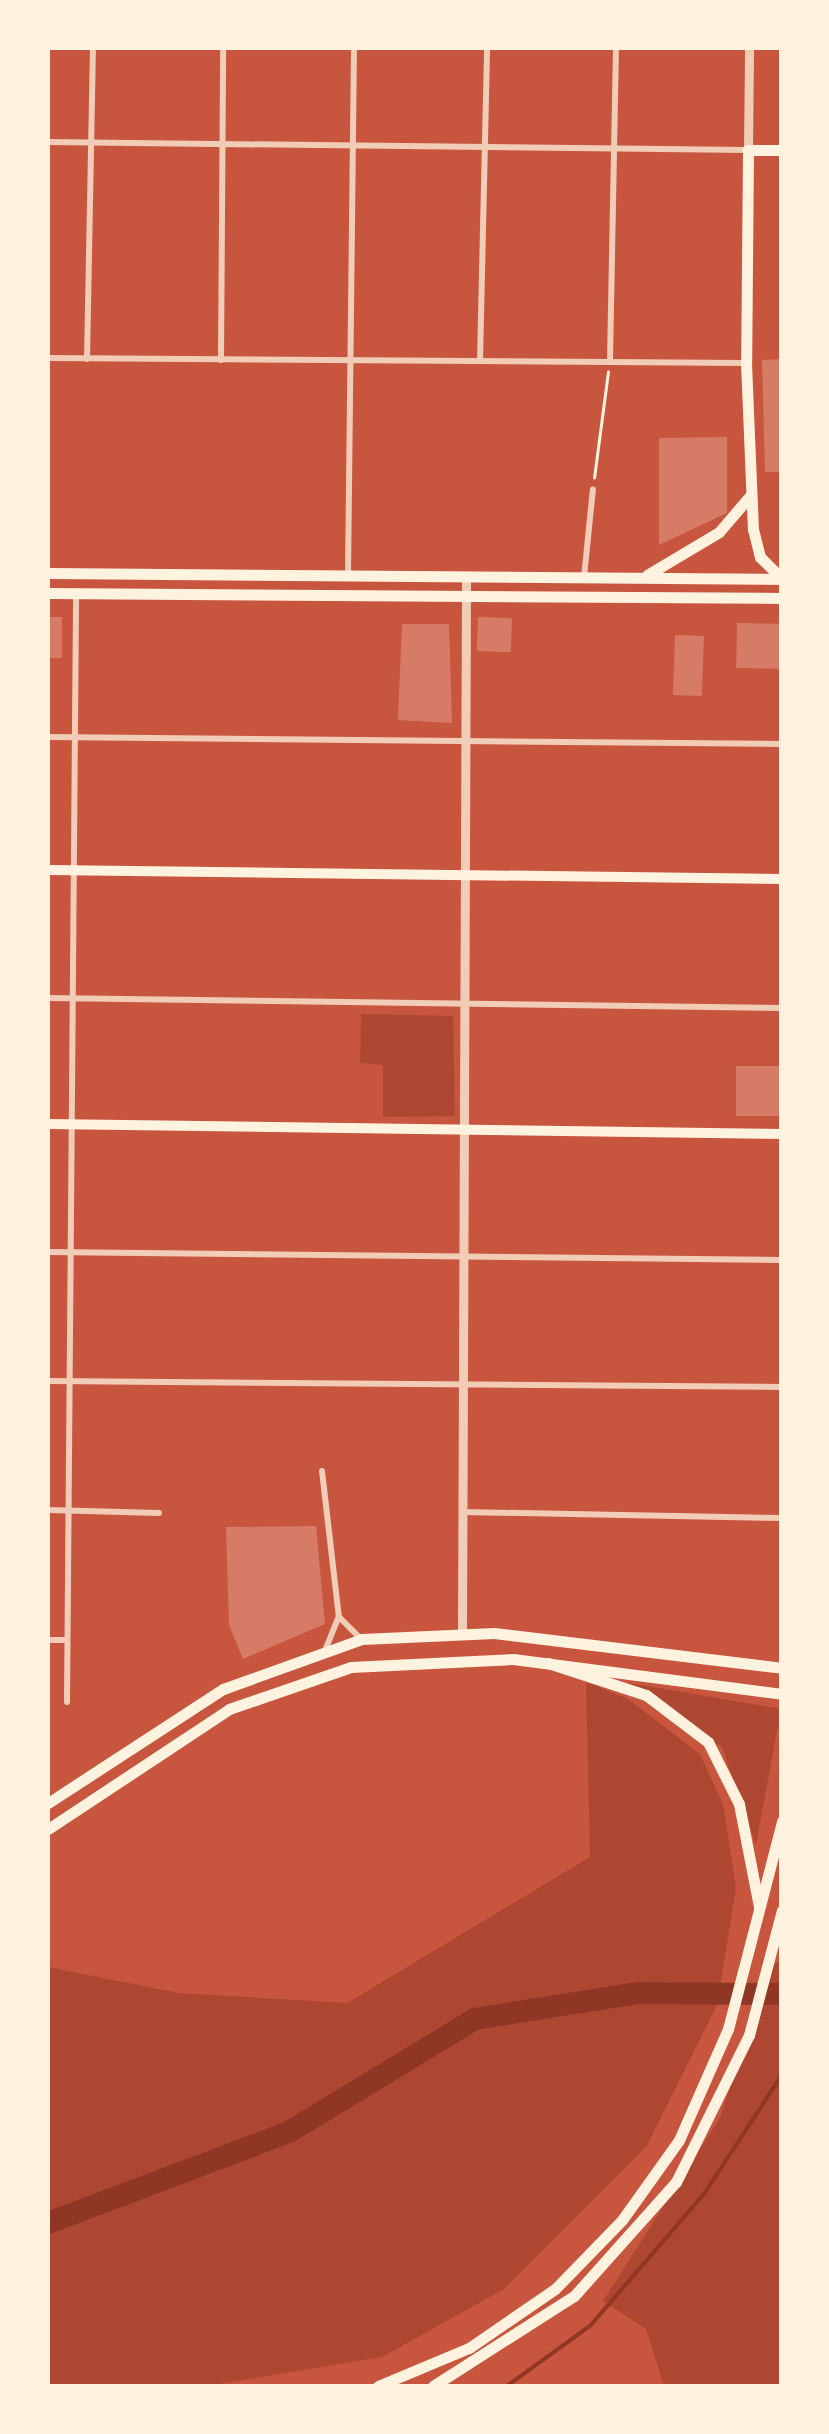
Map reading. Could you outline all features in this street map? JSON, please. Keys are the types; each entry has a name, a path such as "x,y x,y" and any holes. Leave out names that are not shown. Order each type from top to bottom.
{"main road":[{"path":"782,150 748,150 746,363 750,497 760,557 782,579"},
{"path":"644,577 719,532 750,497"},
{"path":"48,573 782,579"},
{"path":"48,593 782,598"},
{"path":"48,870 782,879"},
{"path":"48,1124 782,1134"},
{"path":"48,1803 182,1710 326,1648 362,1640 462,1632 782,1668"},
{"path":"48,1829 192,1729 282,1685 412,1659 548,1662 782,1694"},
{"path":"548,1662 646,1695 708,1742 739,1804 760,1914"},
{"path":"378,2386 469,2348 592,2256 679,2140 728,2029 782,1822"},
{"path":"433,2386 524,2334 627,2246 695,2151 749,2035 782,1910"},
{"path":"775,1944 782,1929"}],"street":[{"path":"87,359 92,48"},
{"path":"221,360 223,48"},
{"path":"348,574 346,360 354,48"},
{"path":"480,361 487,48"},
{"path":"610,360 616,48"},
{"path":"48,142 748,150 749,48"},
{"path":"48,358 746,363"},
{"path":"584,577 592,489"},
{"path":"462,1632 468,1003 466,576"},
{"path":"67,1702 78,870 76,593"},
{"path":"48,737 782,744"},
{"path":"48,998 782,1008"},
{"path":"48,1252 782,1260"},
{"path":"48,1381 782,1387"},
{"path":"322,1472 338,1617 326,1648"},
{"path":"48,1510 159,1513"},
{"path":"463,1512 782,1518"},
{"path":"338,1617 362,1640"},
{"path":"48,1640 66,1640"}],"path":[{"path":"592,489 610,360"}],"shaded area":[{"path":"361,1014 453,1016 455,1116 383,1117 383,1065 360,1063"},
{"path":"586,1682 628,1699 700,1754 723,1804 736,1888 717,2005 646,2147 504,2289 382,2357 208,2386 48,2386 48,1967 179,1993 347,2003 590,1857"},
{"path":"629,1683 781,1709 756,1845 722,1747"},
{"path":"781,1962 781,2386 664,2386 646,2329 603,2301 720,2118 769,1965"}],"building":[{"path":"782,359 782,472 765,472 762,360"},
{"path":"727,437 727,513 659,545 659,438"},
{"path":"48,617 62,617 62,658 48,658"},
{"path":"478,617 512,618 511,652 477,651"},
{"path":"737,623 782,624 781,669 736,668"},
{"path":"402,624 449,624 452,723 398,720"},
{"path":"675,635 704,636 702,696 673,695"},
{"path":"736,1066 782,1066 782,1116 736,1116"},
{"path":"316,1526 325,1624 243,1659 229,1625 226,1527"}],"waterway":[{"path":"48,2223 289,2132 475,2019 637,1993 782,1994"},
{"path":"507,2386 590,2326 704,2194 782,2075"}]}
